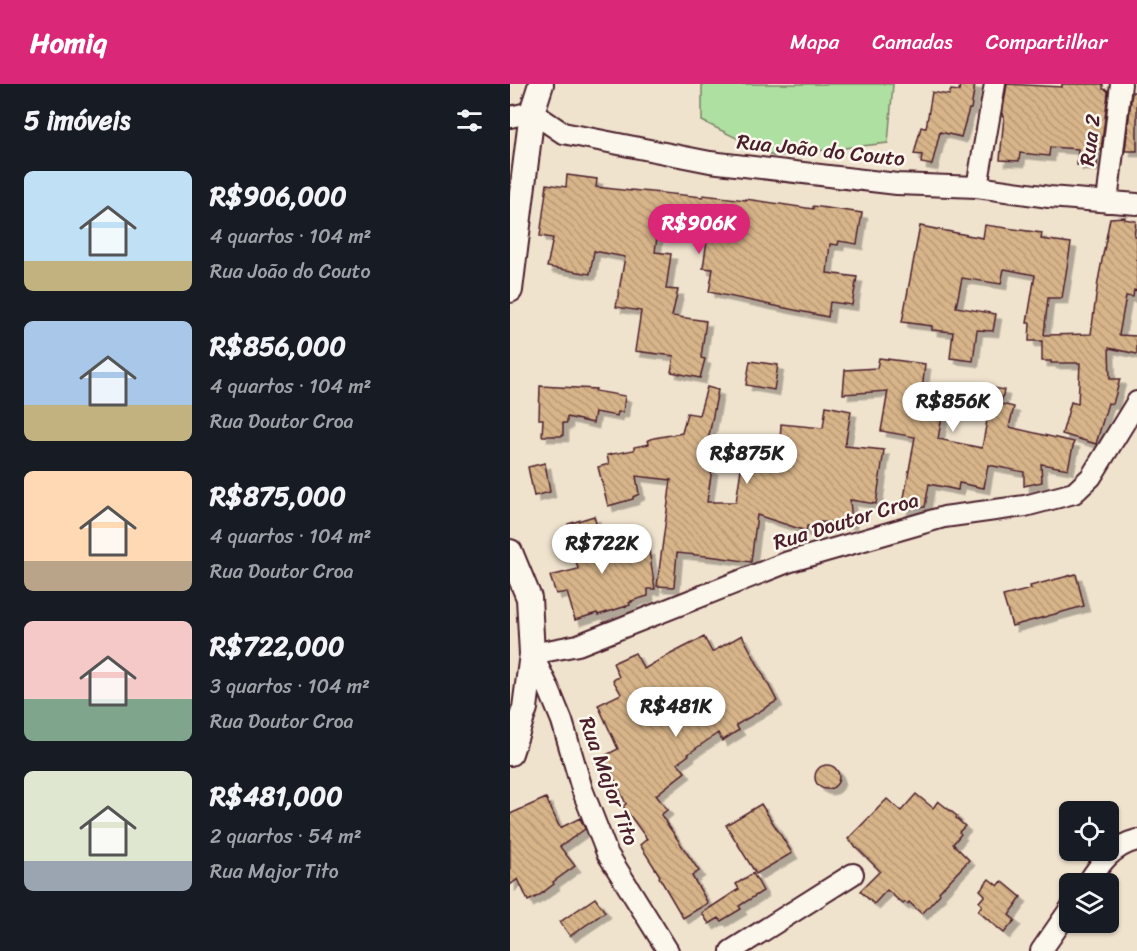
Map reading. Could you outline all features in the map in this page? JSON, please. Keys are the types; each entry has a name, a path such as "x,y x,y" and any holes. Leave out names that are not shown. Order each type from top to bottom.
{"main road":[{"path":"510,290 521,114 541,84"},
{"path":"510,552 529,598 532,654 525,708 510,753"}],"street":[{"path":"977,187 995,84"},
{"name":"Rua 2","path":"1107,202 1121,84"},
{"name":"Rua João do Couto","path":"521,114 563,133 710,162 897,184 977,187 1137,204"},
{"name":"Rua Doutor Croa","path":"532,654 578,645 788,562 944,517 1025,506 1074,493 1091,477 1137,402"},
{"name":"Rua Major Tito","path":"532,654 562,722 582,789 607,853 668,951"},
{"path":"1094,873 1103,860 1125,843 1137,840"},
{"path":"731,951 853,873"},
{"path":"1041,951 1059,925"}],"green space":[{"path":"702,84 893,84 888,143 773,156 702,121"}],"building":[{"path":"960,84 975,84 971,109 969,109 961,137 940,132 932,165 921,163 922,155 914,154 921,127 926,128 932,92 949,95 951,90 959,91"},
{"path":"1007,84 1062,87 1062,84 1103,84 1103,89 1108,93 1097,166 1077,165 1078,149 1050,147 1049,156 1020,153 1019,161 1000,160 1004,116 1002,116"},
{"path":"1132,92 1137,92 1137,151 1125,151"},
{"path":"567,175 597,179 596,187 746,199 813,209 813,206 862,213 857,244 839,241 838,245 830,244 827,273 857,277 852,305 830,302 828,317 709,292 713,269 703,268 708,233 699,232 700,222 690,221 690,217 660,215 655,252 671,254 666,289 678,290 672,316 706,321 701,358 705,359 700,378 671,372 674,356 635,351 641,311 616,307 625,257 594,251 590,274 547,267 553,238 540,236 547,184 566,187"},
{"path":"1125,217 1124,219 1136,221 1134,236 1137,236 1137,291 1134,290 1133,297 1126,296 1119,335 1137,336 1137,354 1109,348 1110,379 1120,379 1113,404 1108,403 1096,444 1062,434 1071,402 1078,404 1080,363 1042,361 1042,341 1029,341 1030,323 1027,323 1035,275 1004,269 1001,284 962,278 956,307 996,314 993,331 977,330 973,361 950,358 953,332 932,330 932,326 902,322 920,226 983,238 985,225 1042,233 1041,239 1071,243 1062,298 1048,298 1044,335 1091,334 1110,218"},
{"path":"879,358 925,364 922,391 947,388 938,439 982,448 988,415 974,412 979,385 1004,390 1001,404 1014,407 1009,427 1074,442 1068,469 1041,464 1042,482 1024,486 1024,472 988,465 984,488 959,483 958,490 929,484 925,507 902,509 915,437 881,431 888,391 843,394 845,370 877,368"},
{"path":"750,361 778,365 774,390 746,385"},
{"path":"540,386 596,389 595,391 625,396 623,412 618,412 617,416 595,412 593,423 567,417 567,423 563,423 563,436 542,436 543,419 539,419"},
{"path":"707,387 718,390 703,466 712,469 707,502 736,502 743,456 779,460 781,424 823,428 826,406 851,411 845,446 884,450 876,504 850,500 852,523 817,522 816,527 807,526 806,531 757,515 751,562 677,553 674,587 657,586 671,480 636,476 639,494 633,499 608,506 598,467 609,464 607,455 634,450 634,447 649,444 648,440 654,438 682,433 687,413 699,415"},
{"path":"545,463 550,492 534,496 528,467"},
{"path":"594,516 607,561 649,550 655,589 648,589 648,596 631,601 630,605 575,620 567,592 556,594 550,576 578,569 568,524"},
{"path":"1076,574 1084,606 1012,626 1003,596"},
{"path":"742,635 777,701 736,725 739,730 722,741 718,733 688,754 678,763 685,772 656,795 667,810 661,815 699,871 692,876 708,903 683,918 640,845 647,839 623,806 626,804 604,756 618,749 598,705 621,694 613,680 619,677 613,663 635,653 644,669 704,637 712,652"},
{"path":"827,765 836,768 839,777 836,786 827,789 818,786 815,777 818,768"},
{"path":"916,794 933,808 938,801 957,816 956,818 965,826 953,844 969,860 922,914 909,902 903,904 887,890 874,904 860,891 880,871 848,839 887,799 901,811"},
{"path":"546,798 560,828 580,818 585,829 560,847 575,866 538,896 528,901 518,879 510,885 510,814"},
{"path":"761,804 792,853 756,874 726,825"},
{"path":"753,873 763,891 739,906 741,909 721,921 719,918 709,924 702,913 739,889 736,884"},
{"path":"989,879 998,886 1002,881 1021,897 1009,915 1015,920 1004,933 978,911 982,905 979,902 985,895 980,890"},
{"path":"595,898 605,912 570,936 560,922"}]}
